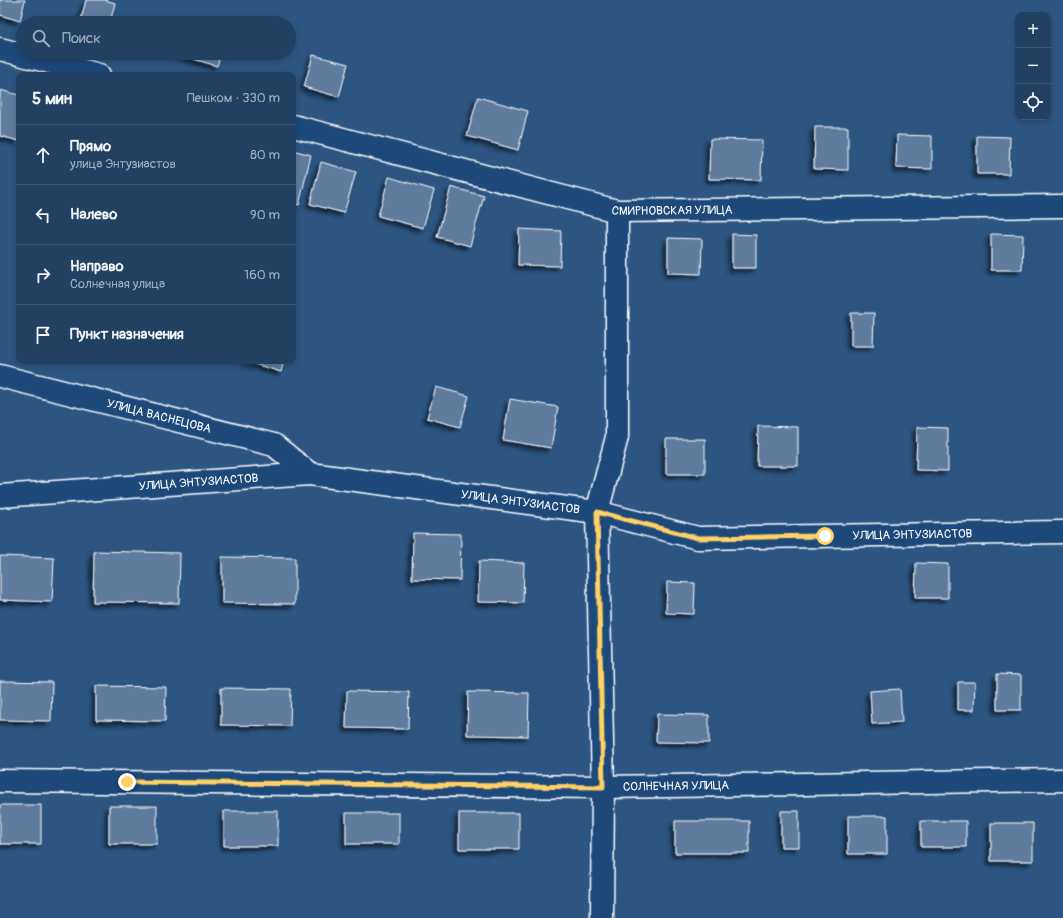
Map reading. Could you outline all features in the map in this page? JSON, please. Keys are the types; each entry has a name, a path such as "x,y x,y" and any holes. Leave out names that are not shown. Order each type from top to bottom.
{"street":[{"path":"0,49 16,53"},
{"path":"42,60 88,72"},
{"name":"СМИРНОВСКАЯ УЛИЦА","path":"296,127 617,211 1063,206"},
{"path":"602,918 603,787 597,512 617,437 617,211"},
{"name":"УЛИЦА ВАСНЕЦОВА","path":"0,376 274,445 310,474"},
{"name":"УЛИЦА ЭНТУЗИАСТОВ","path":"0,496 310,474 597,512 698,538 1063,532"},
{"name":"СОЛНЕЧНАЯ УЛИЦА","path":"0,781 603,787 1063,780"}],"building":[{"path":"0,0 25,0 21,16 16,16 16,20 0,15"},
{"path":"86,0 105,0 115,3 112,16 82,16"},
{"path":"313,55 348,64 339,97 304,87"},
{"path":"197,60 219,60 217,66"},
{"path":"0,90 16,94 16,140 0,136"},
{"path":"478,97 528,111 518,150 467,136"},
{"path":"815,127 848,127 848,170 814,169"},
{"path":"897,135 932,136 932,169 896,168"},
{"path":"977,136 1010,137 1009,174 977,174"},
{"path":"710,139 762,140 761,180 709,179"},
{"path":"296,151 311,155 299,205 296,204"},
{"path":"321,162 356,172 344,213 310,204"},
{"path":"389,177 434,190 423,228 378,216"},
{"path":"451,187 484,196 470,246 437,237"},
{"path":"519,229 561,231 560,266 518,265"},
{"path":"732,234 756,235 756,268 732,268"},
{"path":"991,234 1023,235 1022,270 991,270"},
{"path":"668,238 702,239 701,274 668,273"},
{"path":"851,313 874,313 873,346 851,346"},
{"path":"255,364 283,364 281,372"},
{"path":"436,387 469,396 460,427 427,418"},
{"path":"510,399 558,407 551,448 503,440"},
{"path":"758,426 798,427 798,466 757,466"},
{"path":"917,427 948,428 948,471 916,470"},
{"path":"666,439 705,439 705,474 666,474"},
{"path":"413,533 461,534 460,580 412,579"},
{"path":"94,551 180,553 179,603 93,602"},
{"path":"0,556 54,558 52,602 0,600"},
{"path":"222,557 295,558 295,604 222,603"},
{"path":"479,561 524,563 523,603 478,602"},
{"path":"916,563 948,564 948,598 915,598"},
{"path":"667,582 695,583 694,614 666,613"},
{"path":"997,674 1021,675 1021,710 997,710"},
{"path":"0,681 52,682 51,721 0,720"},
{"path":"958,682 975,682 974,710 958,710"},
{"path":"96,686 166,687 165,721 96,720"},
{"path":"221,688 291,689 290,726 221,725"},
{"path":"900,689 902,722 872,724 870,691"},
{"path":"347,691 409,692 408,729 346,728"},
{"path":"468,692 529,693 528,736 467,735"},
{"path":"657,714 709,715 709,743 656,742"},
{"path":"0,805 41,805 41,844 0,844"},
{"path":"109,806 157,806 157,844 109,844"},
{"path":"224,811 278,811 278,846 224,846"},
{"path":"781,811 799,811 799,847 781,847"},
{"path":"346,813 399,813 399,844 346,844"},
{"path":"459,813 519,813 519,849 459,849"},
{"path":"848,816 887,816 887,854 848,854"},
{"path":"675,821 749,821 749,853 675,853"},
{"path":"921,821 966,821 966,847 921,847"},
{"path":"991,823 1033,823 1033,861 991,861"}],"route":[{"path":"127,782 603,787 597,512 698,538 825,536"}]}
